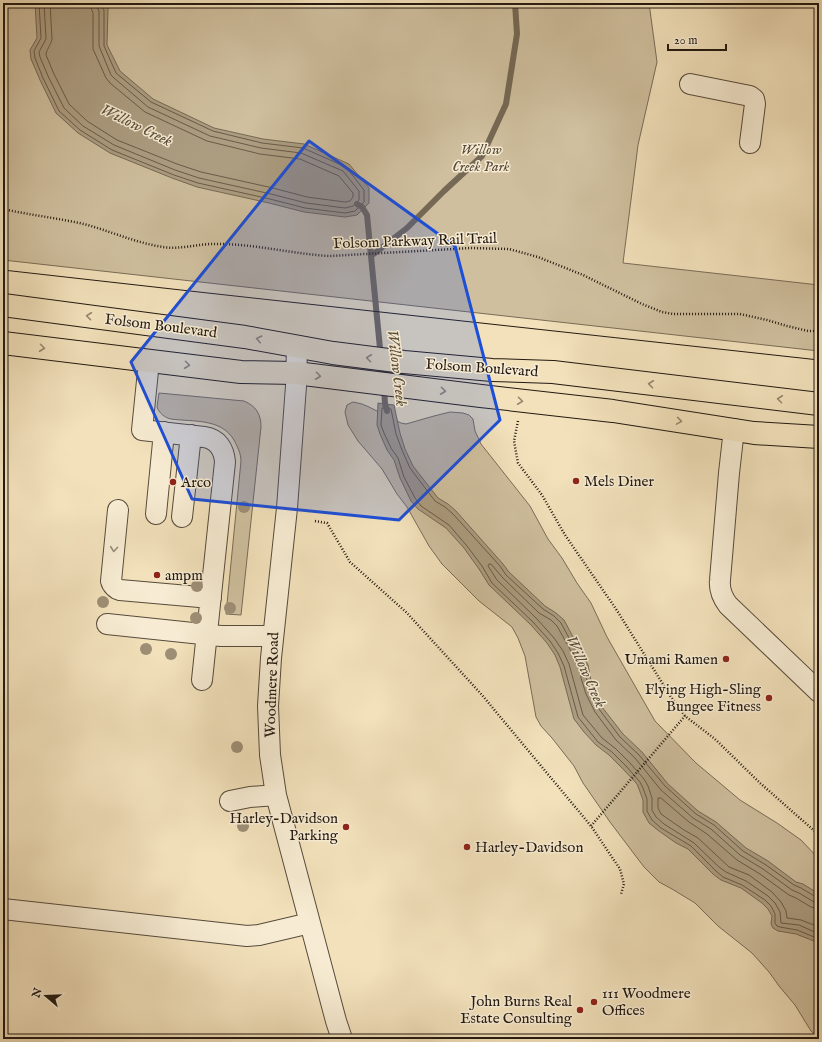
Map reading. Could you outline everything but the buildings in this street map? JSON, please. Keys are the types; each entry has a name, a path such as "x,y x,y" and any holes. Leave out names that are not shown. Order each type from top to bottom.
{"main road":[{"name":"Folsom Boulevard","path":"3,305 245,336 333,354 492,370 553,372 819,404"},
{"name":"Folsom Boulevard","path":"3,343 241,372 296,373 613,411 754,432 819,438"}],"street":[{"path":"690,84 750,96 754,99 756,104 750,143"},
{"name":"Woodmere Road","path":"297,347 287,508 271,658 268,706 270,755 276,795 342,1039"},
{"path":"149,361 142,430 208,437 215,440 221,447 225,456 202,680"},
{"path":"734,429 719,586 723,598 728,605 819,692"},
{"path":"156,514 164,432"},
{"path":"182,517 191,435"},
{"path":"118,510 112,580 112,583 116,588 120,590 211,598"},
{"path":"107,624 227,636 273,636"},
{"path":"230,801 276,795"},
{"path":"3,909 247,936 259,935 310,923"}],"path":[{"name":"Folsom Parkway Rail Trail","path":"3,209 84,224 164,247 217,244 253,246 330,256 472,248 509,249 583,275 642,304 662,312 679,314 740,314 787,326 819,331"},
{"path":"521,401 514,441 518,463 542,495 565,535 616,609 671,697 685,716 715,739 760,783 819,835"},
{"path":"315,521 327,523 350,562 407,612 482,695 591,826 620,869 624,884 621,894"},
{"path":"591,826 685,716"}],"highlighted area":[{"path":"309,141 455,246 500,420 399,520 192,499 131,362"}],"green space":[{"name":"Willow Creek Park","path":"3,3 649,3 657,62 638,145 623,263 819,285 819,351 3,260"},
{"path":"159,393 244,401 252,405 259,414 261,427 241,615 226,614 241,461 239,450 234,440 228,433 214,424 171,419 164,416 157,407"},
{"path":"353,402 362,404 406,424 450,412 469,415 473,419 475,431 481,444 530,506 548,539 591,603 607,637 655,721 696,763 740,800 801,840 819,859 819,1038 811,1031 795,1005 752,953 718,926 695,903 659,882 644,867 610,822 583,783 574,766 541,726 536,717 525,656 512,627 479,601 442,564 429,546 407,507 397,494 382,469 358,441 348,425 345,412 347,405"}],"water":[{"path":"35,3 104,3 108,8 107,45 120,71 153,99 214,128 263,139 304,144 349,164 369,188 369,203 357,215 345,217 304,212 197,187 110,153 78,133 56,113 31,59 30,50 37,38"},
{"path":"378,403 394,405 400,433 405,449 413,466 438,498 456,511 509,572 545,606 564,620 588,665 594,691 602,707 623,734 642,752 668,784 698,811 716,822 746,848 768,861 796,882 803,884 819,894 819,943 796,934 778,931 773,928 771,924 772,916 762,903 741,888 721,880 688,849 676,843 649,823 643,812 643,800 637,784 609,755 596,745 574,719 560,667 555,655 547,643 531,625 489,585 464,548 446,528 418,509 411,501 400,478 394,460 387,450 380,434 377,425"}],"waterway":[{"path":"371,256 407,228 482,156 506,104 517,34 515,3"},
{"name":"Willow Creek","path":"357,204 362,207 367,215 383,379"},
{"name":"Willow Creek","path":"384,388 387,411"}],"tram line":[{"path":"3,270 819,360"}],"place":[{"name":"Mels Diner","path":"576,481"},
{"name":"Arco","path":"173,482"},
{"name":"ampm","path":"157,575"},
{"name":"Umami Ramen","path":"726,659"},
{"name":"Flying High-Sling Bungee Fitness","path":"769,698"},
{"name":"Harley-Davidson Parking","path":"346,827"},
{"name":"Harley-Davidson","path":"467,847"},
{"name":"111 Woodmere Offices","path":"594,1002"},
{"name":"John Burns Real Estate Consulting","path":"580,1010"}]}
